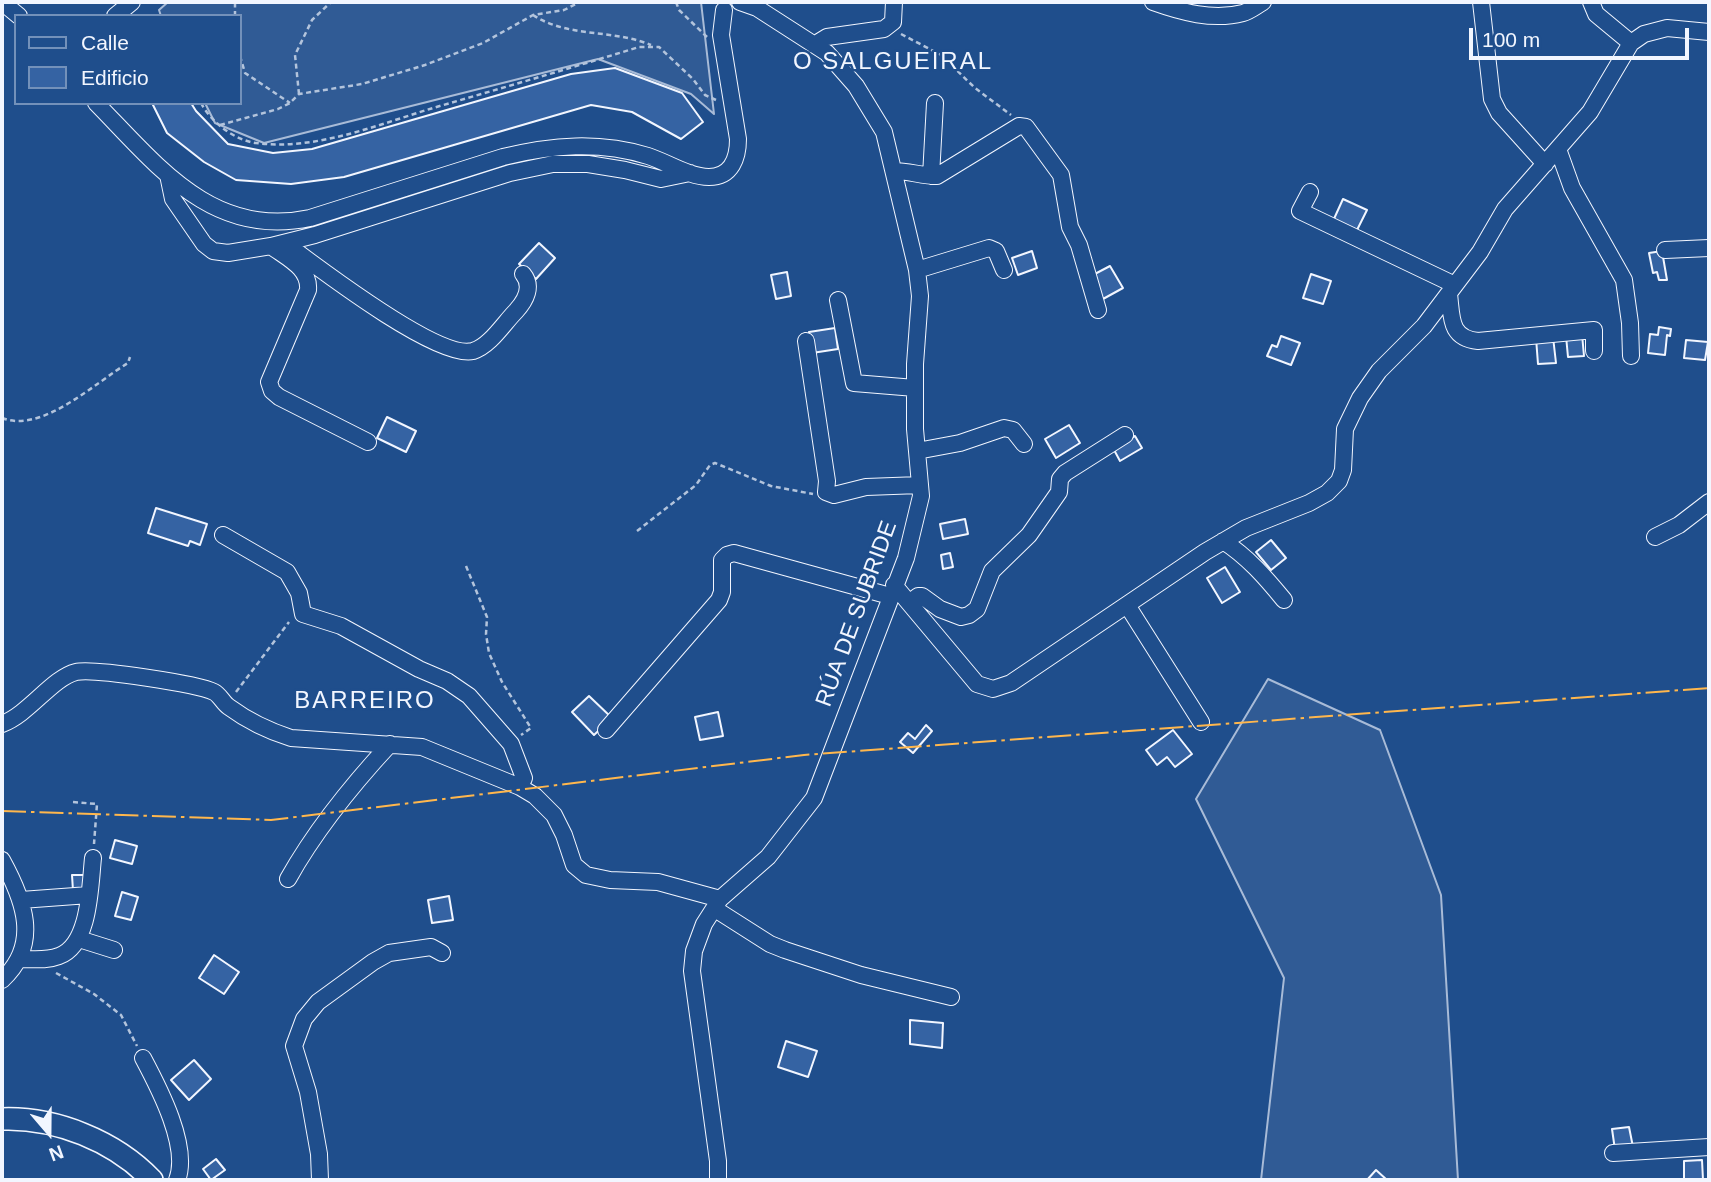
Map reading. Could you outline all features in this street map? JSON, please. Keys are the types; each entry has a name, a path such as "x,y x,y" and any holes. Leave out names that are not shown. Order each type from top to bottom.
{"main road":[{"path":"2,1119 36,1121 64,1127 99,1142 130,1160 152,1180"}],"street":[{"path":"2,2 17,14"},
{"path":"118,14 132,2"},
{"path":"98,105 168,175 194,196 230,215 248,220 281,222 325,213 503,157 566,145 612,147 710,177 725,173 734,164 738,151 721,35 720,6 736,8 740,2"},
{"name":"RÚA DE SUBRIDE","path":"718,1180 718,1161 692,971 694,951 704,924 718,904 768,857 814,798 906,558 921,496 915,388 920,296 917,270 884,132 856,86 827,53 757,8 740,2"},
{"path":"814,45 827,37 890,26 893,22 894,2"},
{"path":"1153,2 1173,9 1211,16 1245,13 1263,2"},
{"path":"1481,2 1492,99 1499,113 1545,164"},
{"path":"1591,2 1596,14 1631,43"},
{"path":"606,730 719,600 722,592 722,560 727,555 734,553 892,591 909,603 977,684 993,689 1011,683 1223,541 1246,528 1327,493 1339,481 1343,470 1345,429 1360,398 1379,371 1424,326 1452,290 1480,252 1505,209 1590,112 1631,43 1644,34 1667,28 1709,32"},
{"path":"931,176 935,103"},
{"path":"894,171 931,176 942,173 1019,126 1027,127 1061,175 1070,227 1079,245 1098,310"},
{"path":"1558,149 1572,188 1623,280 1630,323 1631,356"},
{"path":"168,175 173,199 204,244 212,251 228,253 278,245 510,173 553,164 587,164 625,170 661,180 690,173"},
{"path":"1310,192 1300,211 1452,290"},
{"path":"278,245 401,323 437,342 465,352 478,349 521,305 529,287 529,281 523,274"},
{"path":"278,245 309,279 308,290 269,382 272,391 368,442"},
{"path":"917,270 989,248 996,251 1004,270"},
{"path":"1665,250 1709,248"},
{"path":"1452,290 1453,322 1458,334 1467,340 1594,330 1594,351"},
{"path":"838,300 853,383 915,388"},
{"path":"806,341 827,481 826,492 834,495 866,487 920,485"},
{"path":"917,451 960,443 1004,428 1013,430 1024,444"},
{"path":"909,603 922,596 961,617 977,609 992,571 1029,534 1059,492 1060,479 1065,473 1125,435"},
{"path":"1656,537 1679,525 1709,502"},
{"path":"223,535 287,572 299,593 303,614 341,625 469,696 511,744 524,778 520,787"},
{"path":"1223,541 1236,549 1264,576 1284,600"},
{"path":"1127,605 1201,722"},
{"path":"2,724 15,719 64,678 74,673 94,670 192,686 215,693 225,705 244,718 291,738 422,747 520,787 535,796 554,816 574,865 586,875 610,880 658,882 718,904 769,944 861,975 951,997"},
{"path":"288,879 308,844 366,769 390,744"},
{"path":"2,980 28,959 46,960 61,956 79,939 89,895 93,858"},
{"path":"2,860 18,889 24,911 24,938 28,959"},
{"path":"21,900 89,895"},
{"path":"79,939 114,950"},
{"path":"320,1180 308,1092 294,1046 304,1019 318,1002 389,953 431,947 442,953"},
{"path":"143,1058 164,1098 176,1136 181,1169 177,1180"},
{"path":"1613,1153 1709,1147"}],"path":[{"path":"299,94 295,55 312,20 331,2"},
{"path":"220,125 278,109 299,94 362,85 425,65 482,43 533,15 564,10 580,2"},
{"path":"676,2 679,10 705,37 710,36"},
{"path":"533,15 557,27 636,39 652,46"},
{"path":"890,26 892,31 941,55 975,88 1024,127"},
{"path":"202,105 206,113 232,135 254,142 291,144 367,128 639,47 652,46 659,47 694,79 705,95 719,101"},
{"path":"242,63 245,73 290,103"},
{"path":"2,418 9,421 33,419 60,410 128,363 130,357"},
{"path":"637,531 695,485 710,465 715,463 791,491 818,495 826,492"},
{"path":"466,566 486,617 489,653 502,682 531,728 511,744"},
{"path":"225,705 300,609"},
{"path":"73,803 97,804 93,858"},
{"path":"28,959 94,994 121,1015 143,1058"}],"shaded area":[{"path":"168,2 701,2 714,114 691,94 598,59 264,143 215,123 206,105 242,105 242,14 160,14 159,10"},
{"path":"1268,679 1380,730 1441,895 1458,1180 1261,1180 1284,978 1196,799"}],"building":[{"path":"615,68 682,93 703,122 681,139 632,112 591,105 344,177 291,184 236,180 204,162 167,133 153,105 192,105 228,144 273,153 312,149 571,74"},
{"path":"1343,199 1367,210 1356,232 1333,221"},
{"path":"539,243 555,258 536,279 519,264"},
{"path":"1032,251 1037,268 1018,275 1012,258"},
{"path":"1662,251 1667,280 1659,280 1657,272 1653,273 1649,253"},
{"path":"1110,266 1123,288 1103,299 1091,276"},
{"path":"787,272 791,296 776,299 771,275"},
{"path":"1311,274 1331,281 1323,304 1303,298"},
{"path":"1659,327 1671,329 1670,336 1667,335 1665,355 1648,353 1650,334 1658,335"},
{"path":"835,328 838,349 812,353 809,332"},
{"path":"1582,334 1584,356 1568,357 1566,336"},
{"path":"1281,336 1300,343 1291,365 1267,356 1272,345 1277,347"},
{"path":"1553,337 1556,363 1538,364 1536,338"},
{"path":"1686,340 1708,342 1705,360 1684,358"},
{"path":"387,417 416,431 406,452 377,438"},
{"path":"1069,425 1080,443 1056,458 1045,439"},
{"path":"1135,436 1142,448 1120,461 1113,448"},
{"path":"156,508 207,524 200,545 190,541 188,546 148,533"},
{"path":"965,519 968,534 943,539 940,524"},
{"path":"1271,540 1286,558 1271,570 1256,552"},
{"path":"950,553 953,567 943,569 941,555"},
{"path":"1225,567 1240,592 1222,603 1207,578"},
{"path":"589,696 612,718 594,735 572,712"},
{"path":"718,712 723,736 700,740 695,717"},
{"path":"926,725 932,731 913,753 900,742 908,733 915,739"},
{"path":"1173,730 1192,754 1175,767 1167,757 1157,765 1146,750"},
{"path":"115,840 137,846 132,864 110,858"},
{"path":"72,875 88,875 88,890 73,891"},
{"path":"122,892 138,897 131,920 115,916"},
{"path":"449,896 453,920 432,923 428,900"},
{"path":"214,955 239,972 224,994 199,978"},
{"path":"910,1020 943,1023 942,1048 910,1044"},
{"path":"786,1041 817,1051 808,1077 778,1067"},
{"path":"194,1060 211,1079 189,1100 171,1080"},
{"path":"1629,1127 1633,1147 1615,1150 1612,1129"},
{"path":"216,1159 225,1170 211,1180 203,1169"},
{"path":"1702,1160 1703,1180 1684,1180 1684,1161"},
{"path":"1376,1170 1387,1180 1367,1180"}],"power":[{"path":"2,811 271,820 804,755 1709,688"}],"district":[{"name":"O SALGUEIRAL","path":"893,62"},
{"name":"BARREIRO","path":"365,701"}]}
